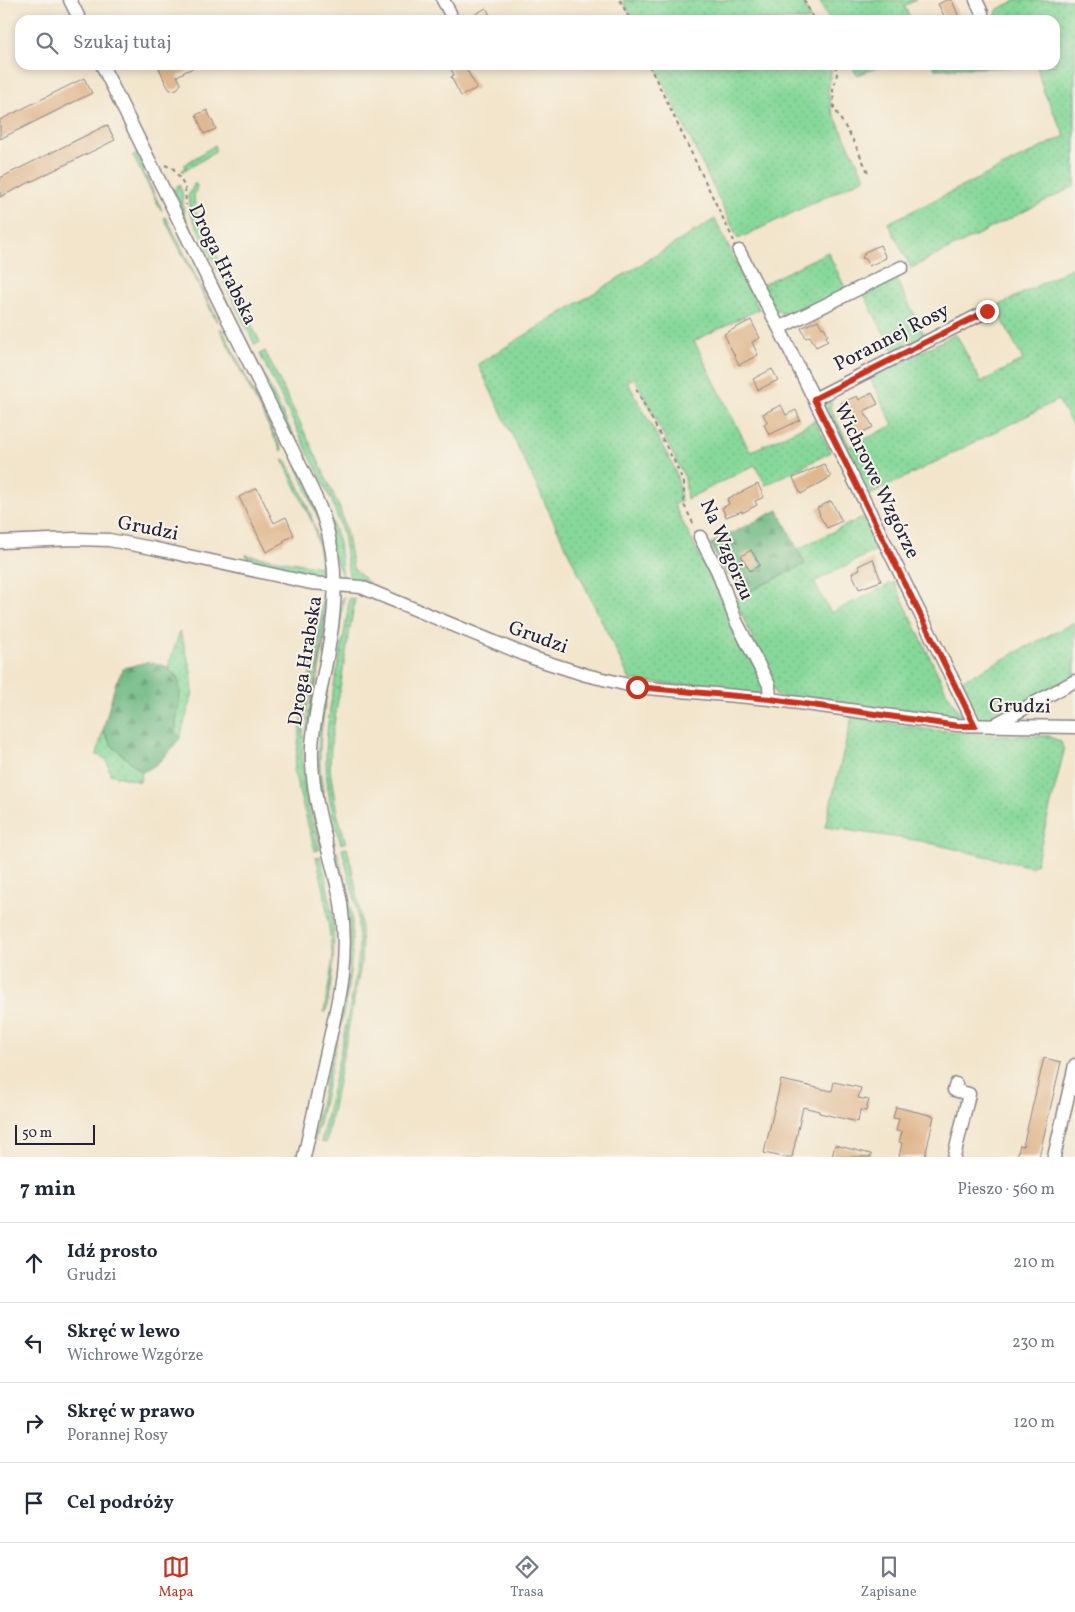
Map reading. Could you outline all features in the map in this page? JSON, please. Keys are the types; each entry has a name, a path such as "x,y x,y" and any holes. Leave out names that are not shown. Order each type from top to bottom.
{"street":[{"path":"70,0 78,15"},
{"path":"443,0 450,13"},
{"path":"976,0 982,13"},
{"name":"Droga Hrabska","path":"104,70 317,501 329,537 334,564 336,586 330,640 313,733 312,762 316,803 342,903 345,956 334,1018 304,1157"},
{"name":"Wichrowe Wzgórze","path":"739,251 779,328 975,726"},
{"path":"779,328 902,267"},
{"name":"Porannej Rosy","path":"814,399 987,311"},
{"name":"Na Wzgórzu","path":"700,536 717,570 736,622 769,684 770,699"},
{"name":"Grudzi","path":"0,542 75,539 109,540 311,583 365,589 533,658 586,675 637,687 770,699 958,726 1075,727"},
{"path":"993,726 1075,681"},
{"path":"1054,1157 1075,1065"},
{"path":"954,1157 969,1094 954,1090 956,1084"}],"path":[{"path":"620,0 628,15"},
{"path":"804,0 812,15"},
{"path":"651,70 739,251"},
{"path":"837,70 833,90 834,108 853,140 868,172"},
{"path":"178,175 183,182"},
{"name":"Na Wzgórzu","path":"636,389 684,483 684,505 700,536"}],"green space":[{"path":"623,0 802,0 809,15 630,15"},
{"path":"819,0 916,0 904,6 908,15 826,15"},
{"path":"1017,0 1075,0 1075,186 911,268 888,223 1065,136 1043,90 1038,70 1060,70 1060,15 996,15 998,9"},
{"path":"657,70 831,70 828,91 832,111 865,178 738,239"},
{"path":"854,70 870,70 857,75"},
{"path":"215,145 215,152 183,172 182,170 186,168 184,165"},
{"path":"139,153 147,169 143,171 162,210 133,156"},
{"path":"195,183 197,186 194,196 196,213 260,342 255,345 190,213 188,196"},
{"path":"179,184 182,192 184,214 250,348 247,347 173,196"},
{"path":"166,217 218,321 217,322 164,218"},
{"path":"715,219 759,309 694,341 750,452 815,421 831,452 766,485 755,465 687,499 685,478 635,378 627,381 674,467 681,501 674,505 765,685 766,695 630,680 478,364"},
{"path":"828,252 846,290 791,317 772,309 761,285"},
{"path":"1075,266 1075,424 1073,426 1058,400 866,497 822,406 825,399 833,397 830,408 850,447 893,425 870,378 956,334 981,382 1023,360 996,307"},
{"path":"894,275 925,336 893,351 862,291"},
{"path":"220,329 222,329 281,451"},
{"path":"265,351 340,509 353,568 369,583 350,582 343,534 332,501 260,354"},
{"path":"255,357 327,505 339,543 343,578 253,360"},
{"path":"283,460 287,461 294,475 316,531 325,576 318,579 250,564 246,555 322,567 314,526"},
{"path":"778,510 805,564 742,595 733,577 725,573 710,544"},
{"path":"863,517 878,549 814,582 831,613 894,582 946,691 962,717 959,721 776,696 735,599 805,564 798,549"},
{"path":"323,592 325,594 324,613 306,710 302,749 309,812 319,850 315,851 294,772 304,702 318,637"},
{"path":"328,596 329,613 311,712 323,847 321,849 307,791 305,750 309,711 322,643"},
{"path":"344,596 320,742 322,784 327,815 335,845 332,844 319,786 318,754 319,732 341,601"},
{"path":"349,598 355,599 331,742 330,770 337,813 346,842 341,844 329,792 326,771 326,740"},
{"path":"1075,622 1075,676 990,720 977,720 959,682"},
{"path":"180,631 191,671 193,692 180,738 175,732 176,725 168,666"},
{"path":"147,662 162,665 172,670 177,678 180,686 180,697 175,732 180,738 159,762 142,772 111,745 103,730 116,682 124,668"},
{"path":"852,717 924,729 989,735 1049,736 1061,742 1064,751 1036,864 1032,867 921,841 825,827"},
{"path":"103,730 111,745 142,772 140,782 110,774 107,762 104,758 97,755"},
{"path":"347,848 359,906 362,949 361,964 326,1143 321,1142 358,962 357,910 342,849"},
{"path":"337,851 352,917 352,957 347,995 315,1141 313,1138 348,974 350,943 348,914 335,854"},
{"path":"320,856 329,897 334,934 334,952 326,1012 324,1012 333,959 324,889 316,857"}],"building":[{"path":"946,0 952,0 958,15 944,15 938,4"},
{"path":"486,8 490,15 474,15"},
{"path":"160,70 188,70 177,76 181,84 177,89 170,90"},
{"path":"452,70 467,70 477,88 461,96 451,77 454,75"},
{"path":"84,78 92,93 0,139 0,120"},
{"path":"207,110 216,129 204,134 196,115"},
{"path":"107,125 115,140 0,197 0,178"},
{"path":"880,245 886,258 869,266 866,259 862,258 865,252"},
{"path":"751,320 760,338 752,342 758,355 739,365 724,334"},
{"path":"818,320 828,335 826,336 828,341 816,347 810,336 806,338 801,328"},
{"path":"772,369 778,380 758,390 753,379"},
{"path":"872,393 878,404 864,411 873,427 857,435 841,403 857,396 859,400"},
{"path":"781,405 786,415 796,410 800,420 769,435 764,424 767,422 763,414"},
{"path":"824,464 831,477 801,494 793,478"},
{"path":"758,484 764,497 755,501 757,505 742,513 742,511 726,517 722,508 729,504 727,499"},
{"path":"257,488 274,523 286,517 294,535 283,541 284,543 266,552 239,497"},
{"path":"831,501 842,521 827,528 817,508"},
{"path":"751,550 760,565 750,571 741,556"},
{"path":"873,559 881,581 859,589 852,573 860,569 858,566"},
{"path":"1044,1058 1061,1062 1039,1157 1017,1157 1020,1145 1023,1146"},
{"path":"781,1080 832,1091 834,1082 861,1088 858,1098 869,1100 866,1111 860,1110 858,1122 819,1113 819,1111 803,1107 792,1157 764,1153"},
{"path":"896,1107 934,1116 925,1157 899,1157 902,1143 899,1142 902,1132 896,1131 899,1119 893,1118"},
{"path":"835,1145 871,1154 871,1157 832,1157"}],"route":[{"path":"637,687 770,699 958,726 975,726 814,399 987,311"}]}
